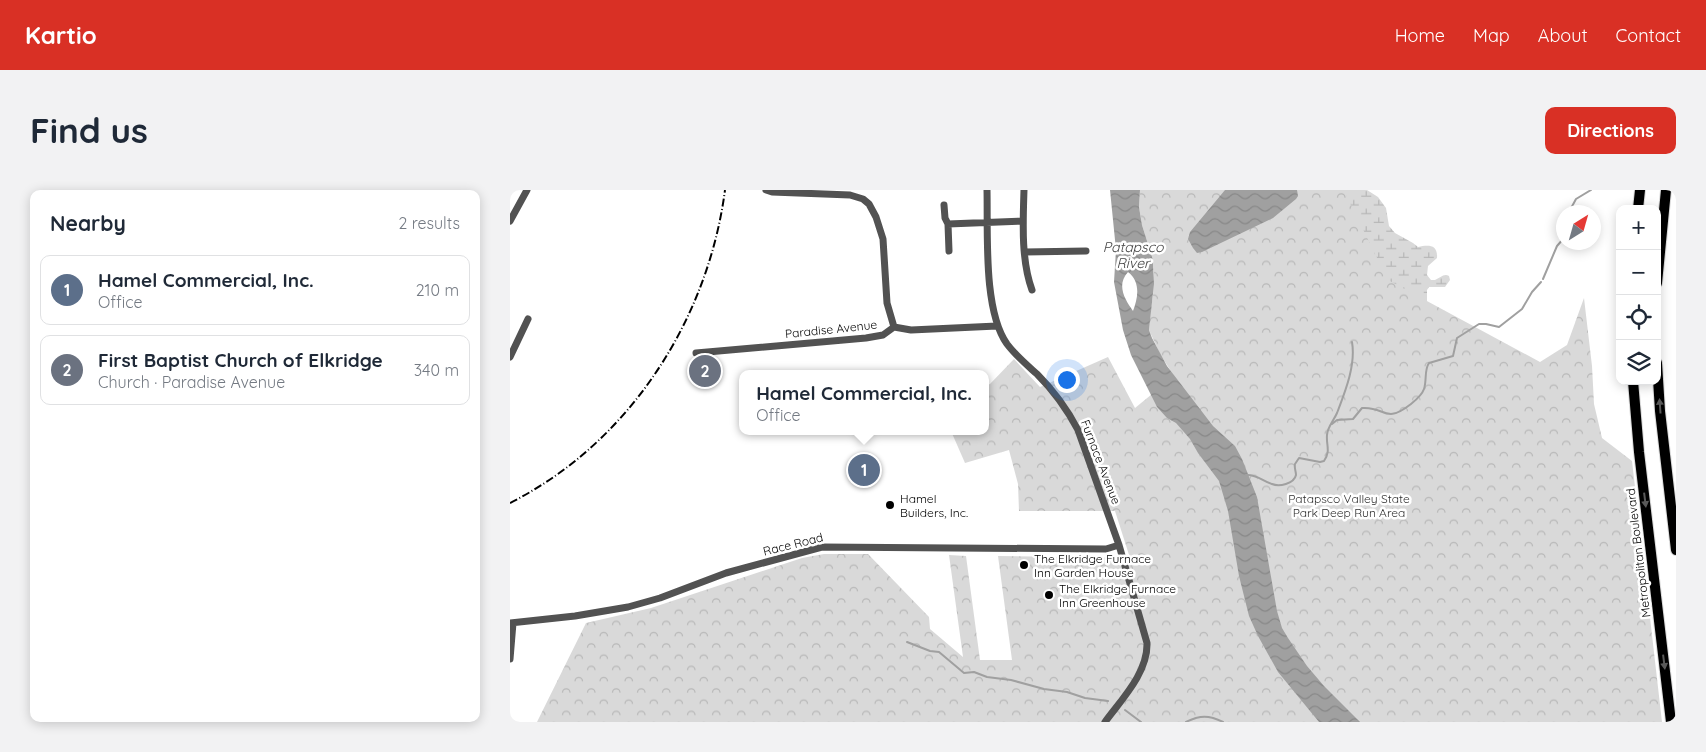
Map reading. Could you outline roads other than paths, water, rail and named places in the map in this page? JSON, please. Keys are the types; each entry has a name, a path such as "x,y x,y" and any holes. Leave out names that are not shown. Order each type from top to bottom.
{"highway":[{"path":"1638,205 1640,190"},
{"path":"1660,250 1666,190"},
{"name":"Metropolitan Boulevard","path":"1633,385 1639,452 1671,722"},
{"path":"1659,385 1676,550"}],"street":[{"path":"510,220 527,190"},
{"path":"766,190 772,192 850,196 863,199 869,204 876,217 883,239 887,303 894,327"},
{"name":"Furnace Avenue","path":"987,190 991,294 997,326 1011,350 1048,386 1072,419 1085,449 1119,545 1145,634 1148,650 1140,672 1105,722"},
{"path":"1024,190 1025,252 1027,277 1032,290"},
{"path":"944,204 945,218 948,224 949,251"},
{"path":"948,224 1023,221"},
{"path":"1025,252 1086,252"},
{"path":"510,357 528,319"},
{"name":"Paradise Avenue","path":"696,353 866,338 883,335 894,327 911,330 997,326"},
{"name":"Race Road","path":"512,623 575,616 628,606 660,598 726,573 822,547 1106,549 1119,545"},
{"path":"510,658 512,623"}],"water":[{"name":"Patapsco River","path":"1110,190 1140,190 1139,207 1142,225 1153,260 1154,284 1149,330 1152,338 1167,366 1213,426 1235,446 1242,459 1257,497 1277,611 1282,628 1307,666 1360,722 1319,722 1278,672 1258,636 1249,616 1239,576 1228,511 1219,481 1190,439 1176,423 1167,418 1157,407 1131,355 1123,330 1114,282 1116,250","holes":["1128,272 1137,285 1133,311 1127,302 1122,287 1124,277"]},
{"path":"1225,190 1297,190 1298,196 1273,218 1197,253 1188,239 1190,232"}],"waterway":[{"path":"1573,205 1576,199 1591,190"},
{"path":"1543,279 1556,248"},
{"path":"1332,424 1337,420 1353,419 1362,408 1376,409 1390,414 1402,410 1411,404 1423,391 1429,363 1453,356 1457,338 1479,324 1499,327 1522,309 1532,292 1541,282"},
{"path":"1246,475 1275,485 1282,485 1289,483 1295,478 1295,464 1299,458 1324,461 1328,451 1327,432 1337,413 1349,378 1353,351 1352,342"},
{"path":"907,642 930,651 939,652 964,673 974,672 987,677 1011,680 1044,689 1067,692 1085,698 1108,701"},
{"path":"1125,710 1141,722"},
{"path":"1186,722 1204,717 1223,722"}],"railway":[{"path":"510,503 553,478 591,447 626,412 656,373 681,330 701,285 716,238 725,190"}],"place":[{"name":"First Baptist Church of Elkridge","path":"705,371"},
{"name":"Hamel Commercial, Inc.","path":"864,470"},
{"name":"Hamel Builders, Inc.","path":"890,505"},
{"name":"The Elkridge Furnace Inn Garden House","path":"1024,565"},
{"name":"The Elkridge Furnace Inn Greenhouse","path":"1049,595"}],"park label":[{"name":"Patapsco Valley State Park Deep Run Area","path":"1349,505"}]}
